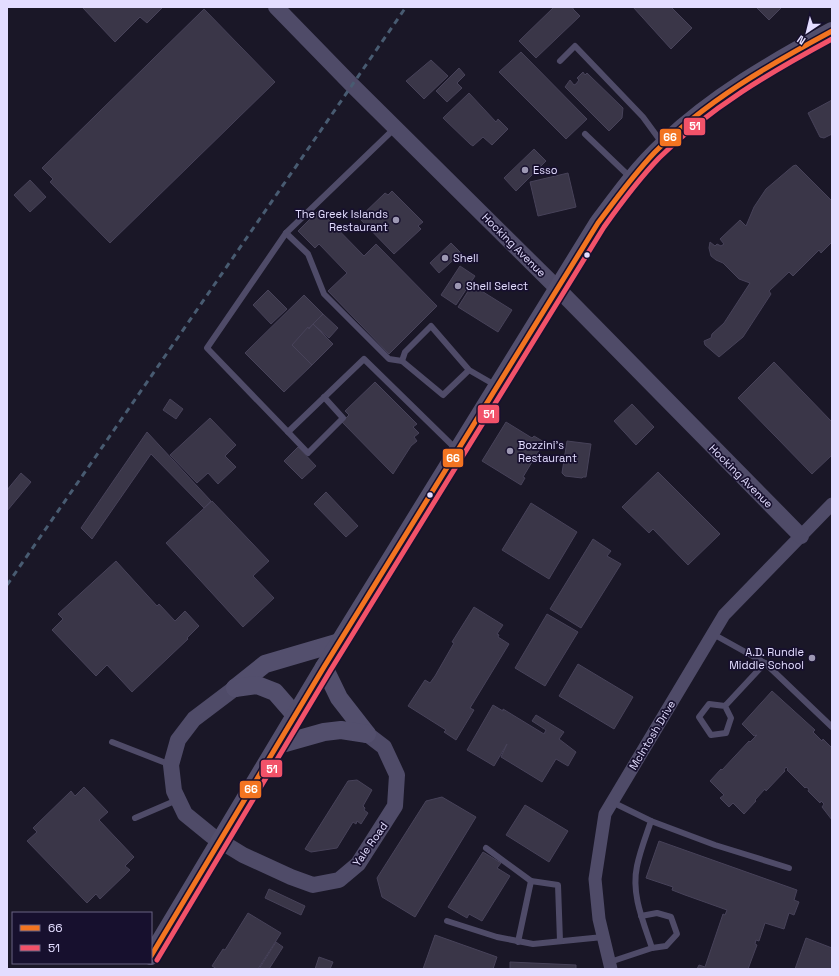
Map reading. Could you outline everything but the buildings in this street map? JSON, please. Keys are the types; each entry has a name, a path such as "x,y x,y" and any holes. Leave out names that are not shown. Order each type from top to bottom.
{"main road":[{"path":"152,954 234,820 324,667 598,223 663,144 715,101 781,58 832,31"},
{"path":"235,688 265,664 340,642"},
{"path":"324,667 339,698 367,734"},
{"path":"235,688 257,685 275,692 295,715"},
{"path":"278,745 335,730 367,734"}],"street":[{"name":"Hocking Avenue","path":"276,7 395,128 557,288 800,536"},
{"name":"McIntosh Drive","path":"610,966 598,919 595,879 605,814 724,615 832,504"},
{"name":"Yale Road","path":"235,688 194,719 178,740 171,765 174,791 185,814 212,836 243,855 290,878 313,885 339,880 358,864 395,806 397,775 384,747 367,734"}],"lane":[{"path":"560,60 575,46 642,117 663,144"},
{"path":"324,397 343,418 308,453 207,348 286,233 395,128"},
{"path":"585,134 632,180"},
{"path":"286,233 308,254 324,294 389,359 402,361 443,395 469,370"},
{"path":"402,361 405,352 431,326 469,370 497,386"},
{"path":"288,432 364,359 457,450"},
{"path":"713,634 766,663 832,727"},
{"path":"725,706 766,663"},
{"path":"709,704 725,706 731,718 726,733 711,735 699,717 709,704"},
{"path":"112,742 171,765"},
{"path":"135,818 178,800"},
{"path":"612,802 651,821 715,845 788,868"},
{"path":"651,821 637,865 635,880 641,916 652,948"},
{"path":"486,848 531,881 558,885 560,942"},
{"path":"518,942 531,881"},
{"path":"610,966 652,948 666,946 677,934 671,917 657,913 641,916"},
{"path":"447,921 497,937 533,944 603,937"}],"railway":[{"path":"7,585 406,7"}],"transit line":[{"name":"66","path":"152,954 324,667 598,223 647,160 695,116 739,85 832,31"},
{"name":"51","path":"157,960 330,671 604,227 617,209 659,158 699,123 741,92 786,64 832,39"}],"place":[{"name":"Esso","path":"525,170"},
{"name":"The Greek Islands Restaurant","path":"396,220"},
{"name":"Shell","path":"445,258"},
{"name":"Shell Select","path":"458,286"},
{"name":"Bozzini's Restaurant","path":"510,451"},
{"name":"A.D. Rundle Middle School","path":"812,658"}]}
